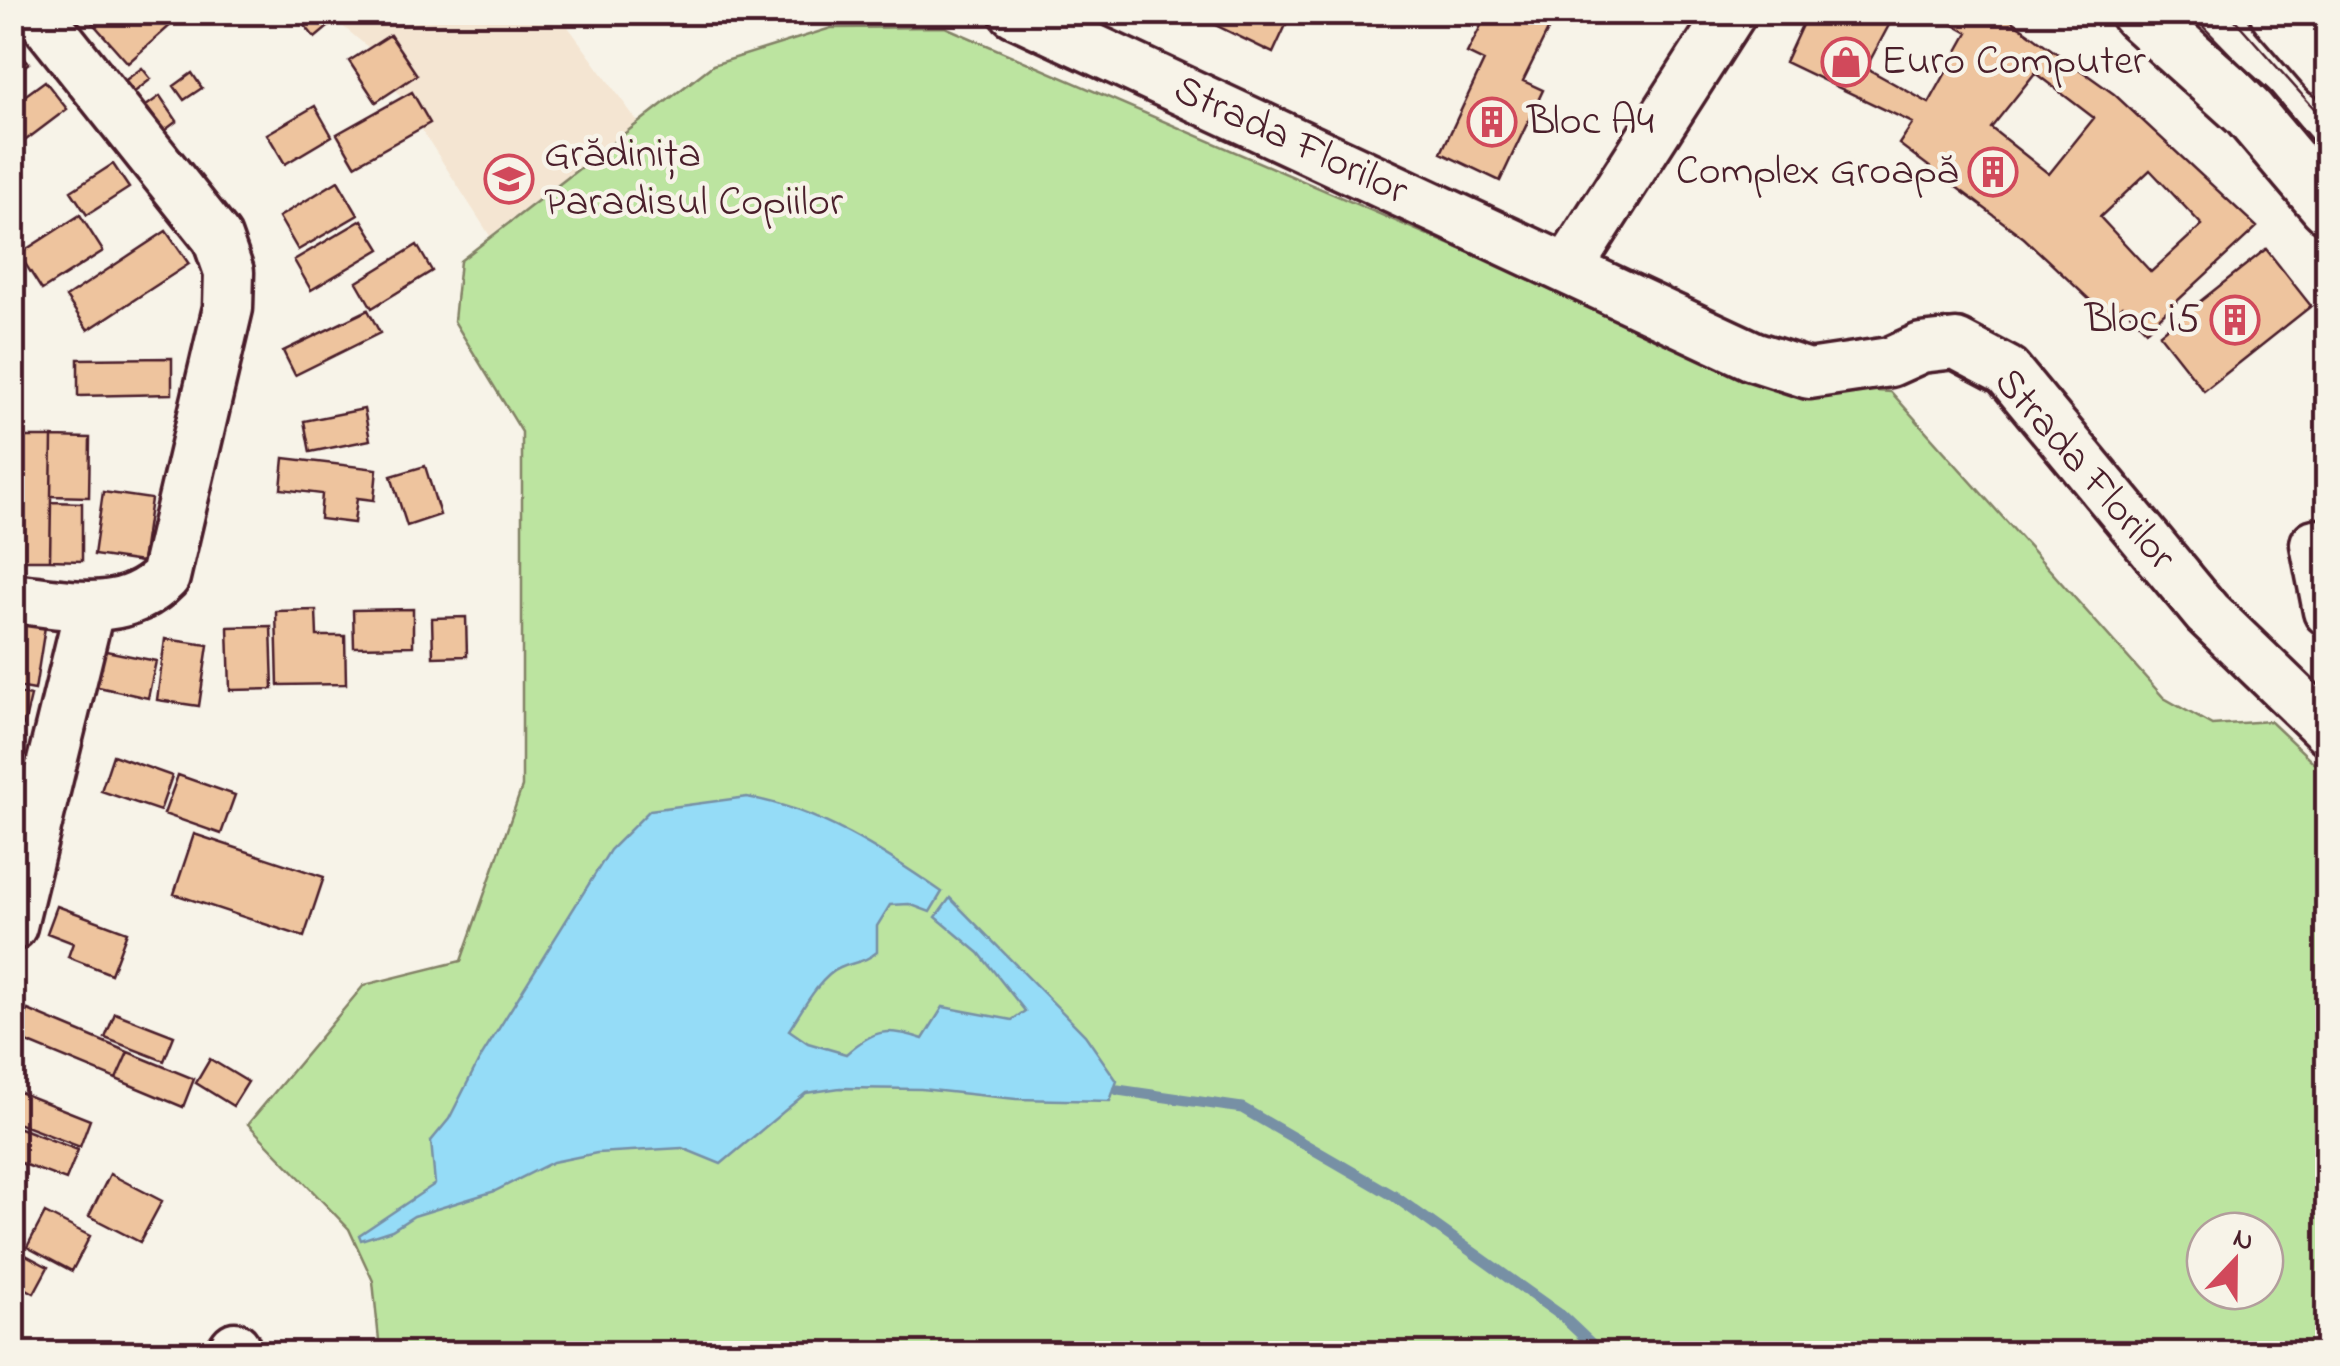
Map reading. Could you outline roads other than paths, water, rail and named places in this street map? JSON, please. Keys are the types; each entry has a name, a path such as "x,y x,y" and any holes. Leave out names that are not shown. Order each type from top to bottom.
{"main road":[{"path":"2138,12 2248,112 2328,205"},
{"path":"2278,12 2328,70"}],"street":[{"path":"12,598 90,606 128,604 146,596 165,577 228,308 229,272 217,238 37,12"},
{"name":"Strada Florilor","path":"1014,12 1329,162 1568,268 1753,356 1809,374 1890,362 1922,348 1956,344 2007,371 2208,613 2328,730"},
{"path":"1568,268 1732,12"},
{"path":"2314,544 2328,611"},
{"path":"12,926 90,606"}],"water":[{"path":"747,797 824,822 873,847 942,892 930,912 909,904 890,905 877,926 877,952 825,979 789,1030 808,1043 846,1054 865,1039 882,1033 923,1039 943,1007 1012,1020 1025,1011 979,953 936,917 950,898 1085,1035 1117,1081 1110,1101 1016,1099 921,1089 840,1088 806,1093 721,1164 682,1148 597,1153 553,1162 495,1191 414,1216 392,1230 361,1240 359,1235 435,1184 431,1141 449,1119 478,1062 610,850 650,810"}],"waterway":[{"path":"1118,1090 1242,1108 1394,1196 1562,1316 1602,1354"}],"tram line":[{"path":"2189,12 2270,95 2328,164"},
{"path":"2228,12 2328,124"}],"place":[{"name":"Euro Computer","path":"1846,62"},
{"name":"Bloc A4","path":"1492,122"},
{"name":"Complex Groapă","path":"1993,172"},
{"name":"Grădinița Paradisul Copiilor","path":"509,179"},
{"name":"Bloc i5","path":"2235,320"}]}
